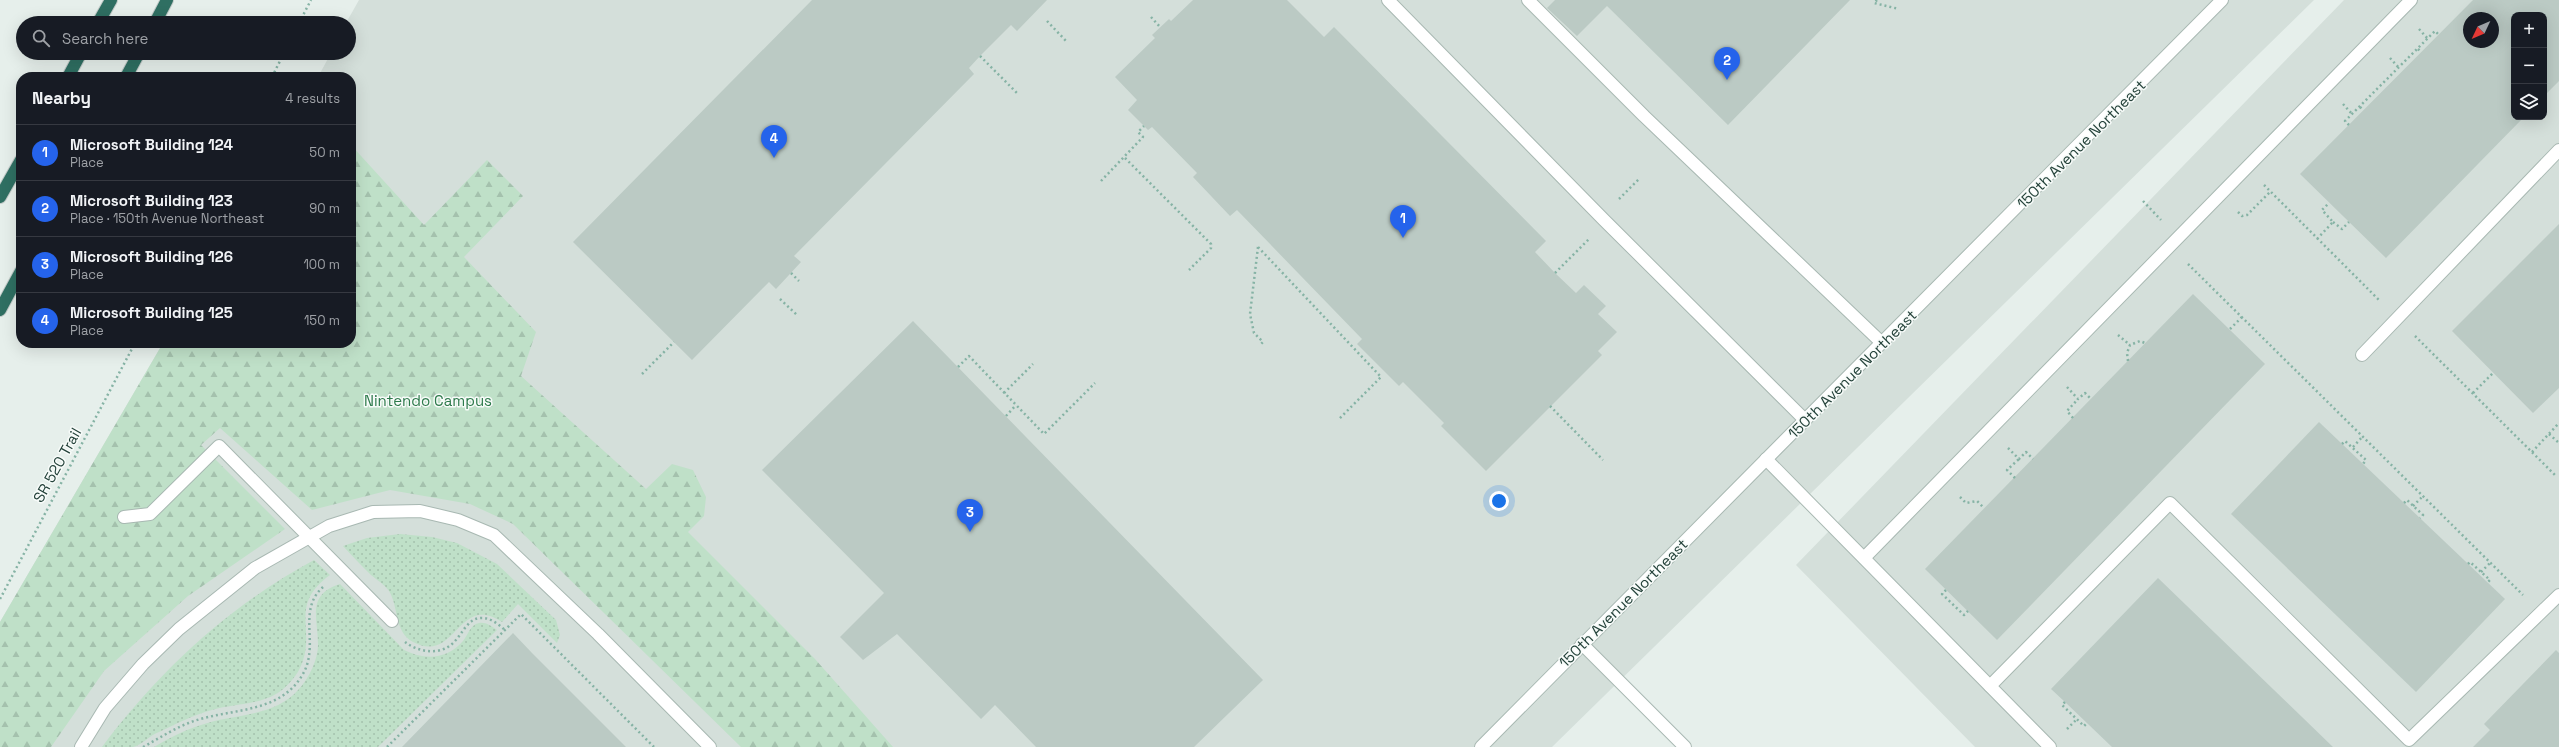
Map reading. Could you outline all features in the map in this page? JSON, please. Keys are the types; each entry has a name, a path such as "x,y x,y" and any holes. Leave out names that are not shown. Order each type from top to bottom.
{"highway":[{"path":"102,16 111,0"},
{"path":"159,16 167,0"},
{"path":"71,72 77,60"},
{"path":"129,72 135,60"},
{"path":"0,197 16,169"},
{"path":"0,310 16,280"}],"street":[{"path":"1388,0 1604,220 1805,420"},
{"path":"1528,0 1644,116 1882,343"},
{"name":"150th Avenue Northeast","path":"1481,747 2222,0"},
{"path":"1864,558 2410,0"},
{"path":"2362,355 2559,150"},
{"path":"124,517 150,514 219,446 392,621"},
{"path":"1766,459 2050,747"},
{"path":"1990,686 2170,503 2405,743 2559,596"},
{"path":"81,747 105,708 143,664 179,630 255,568 329,526 373,512 420,511 458,520 494,535 598,634 710,747"},
{"path":"1582,644 1684,747"}],"path":[{"path":"302,16 310,0"},
{"path":"1877,0 1874,3 1899,9"},
{"path":"1151,17 1160,27"},
{"path":"1047,21 1067,42"},
{"path":"2420,30 2428,38"},
{"path":"2349,125 2345,121 2435,31 2438,34"},
{"path":"2418,49 2421,52"},
{"path":"980,56 1018,94"},
{"path":"2391,59 2399,68"},
{"path":"274,72 280,60"},
{"path":"2394,73 2398,76"},
{"path":"2344,105 2352,114"},
{"path":"2360,107 2363,110"},
{"path":"1102,181 1125,158 1124,156 1143,138 1138,132 1144,126"},
{"path":"1125,158 1211,244 1211,248 1189,270"},
{"path":"1618,200 1640,179"},
{"path":"2266,187 2377,298"},
{"path":"2247,215 2270,192"},
{"path":"2143,201 2163,222"},
{"path":"2330,203 2322,210 2342,229 2349,222"},
{"path":"2317,239 2334,222"},
{"path":"1555,273 1593,235"},
{"path":"1262,344 1263,342 1254,333 1251,325 1250,314 1258,246 1381,377 1338,420"},
{"path":"2192,268 2527,598"},
{"path":"791,272 799,281"},
{"path":"780,299 797,316"},
{"path":"2230,330 2242,317"},
{"path":"2115,332 2130,345"},
{"path":"2417,338 2555,475"},
{"path":"2128,361 2127,353 2130,345 2140,341 2145,343"},
{"path":"642,374 674,342"},
{"name":"SR 520 Trail","path":"0,599 132,348"},
{"path":"958,367 969,356 1044,434 1095,383"},
{"path":"1004,393 1033,364"},
{"path":"2473,393 2493,373"},
{"path":"2064,384 2078,399"},
{"path":"2073,418 2067,411 2086,393 2091,398"},
{"path":"1006,416 1016,405"},
{"path":"1550,406 1603,460"},
{"path":"2532,452 2559,423"},
{"path":"2549,434 2559,443"},
{"path":"2353,447 2363,436"},
{"path":"2342,444 2345,441 2353,447 2366,460 2363,464"},
{"path":"2004,443 2019,459"},
{"path":"2014,478 2007,470 2026,452 2033,459"},
{"path":"1956,492 1966,503 1977,501 1984,508"},
{"path":"2412,506 2423,496"},
{"path":"2404,503 2407,500 2423,515 2420,518"},
{"path":"2468,564 2470,562 2490,580 2487,583"},
{"path":"2481,572 2491,562"},
{"path":"143,747 193,721 265,706 282,696 304,673 310,657 312,640 309,609 312,600 328,582 340,576 347,576"},
{"path":"1946,590 1942,594 1964,615 1968,611"},
{"path":"1951,610 1955,606"},
{"path":"387,747 521,614 654,747"},
{"path":"392,621 402,640 412,648 427,652 440,650 452,644 472,621 480,618 492,620 505,630"},
{"path":"2065,702 2062,705 2076,720 2084,726 2087,723"},
{"path":"2068,728 2076,720"}],"shaded area":[{"path":"359,0 2314,0 1552,747 803,747 356,310 356,72 321,72 327,60 356,60 356,16 350,16"},
{"path":"2344,0 2559,0 2559,747 1975,747 1796,565"},
{"path":"160,348 356,348 769,747 0,747 0,622"}],"green space":[{"name":"Nintendo Campus","path":"356,150 424,225 487,160 523,196 464,257 536,332 521,376 646,489 672,464 693,470 706,497 704,516 688,532 815,659 893,747 741,747 513,524 470,504 390,490 312,510 220,428 201,445 285,529 188,596 104,671 51,747 0,747 0,622 160,348 356,348"},
{"path":"400,534 432,537 457,543 497,564 556,620 560,635 557,643 518,604 502,622 487,615 476,616 466,621 448,638 439,644 427,647 407,638 400,626 389,591 343,546 367,538"},
{"path":"314,560 330,575 317,587 309,598 306,609 306,643 304,656 299,670 286,687 269,698 220,708 191,717 156,733 133,747 102,747 148,692 172,666 198,642 253,598"},
{"path":"340,584 404,650 412,653 427,657 443,655 450,652 463,641 473,626 479,623 486,624 497,630 378,747 154,747 177,734 195,727 214,721 266,710 289,698 299,689 306,679 312,668 318,650 316,608 318,601 322,594"}],"building":[{"path":"812,0 1047,0 1017,31 1011,25 980,56 969,68 974,74 794,256 801,262 776,289 769,282 692,360 573,242"},
{"path":"1193,0 1287,0 1324,37 1334,27 1546,241 1535,252 1555,273 1576,293 1584,285 1606,306 1598,314 1617,332 1598,351 1602,355 1486,471 1441,426 1444,423 1403,382 1399,386 1357,344 1362,339 1237,210 1230,216 1193,177 1197,173 1152,127 1148,130 1128,110 1137,100 1115,77 1155,38 1152,35 1169,19 1171,21"},
{"path":"1555,0 1850,0 1728,125 1607,6 1577,36 1547,8"},
{"path":"2473,0 2559,0 2559,81 2547,93 2547,12 2511,12 2511,120 2521,120 2386,258 2300,174"},
{"path":"2559,224 2559,388 2533,413 2452,331"},
{"path":"2193,294 2265,364 1997,640 1925,569"},
{"path":"913,321 1263,680 1194,747 1036,747 995,705 981,719 897,634 863,660 840,637 884,593 762,470"},
{"path":"2319,422 2505,599 2416,692 2231,514"},
{"path":"2158,578 2333,747 2112,747 2051,689"},
{"path":"513,633 532,653 626,747 402,747"},
{"path":"2556,650 2559,653 2559,747 2473,747 2490,730 2484,724"}],"place":[{"name":"Microsoft Building 123","path":"1727,80"},
{"name":"Microsoft Building 125","path":"774,158"},
{"name":"Microsoft Building 124","path":"1403,238"},
{"name":"Microsoft Building 126","path":"970,532"}]}
